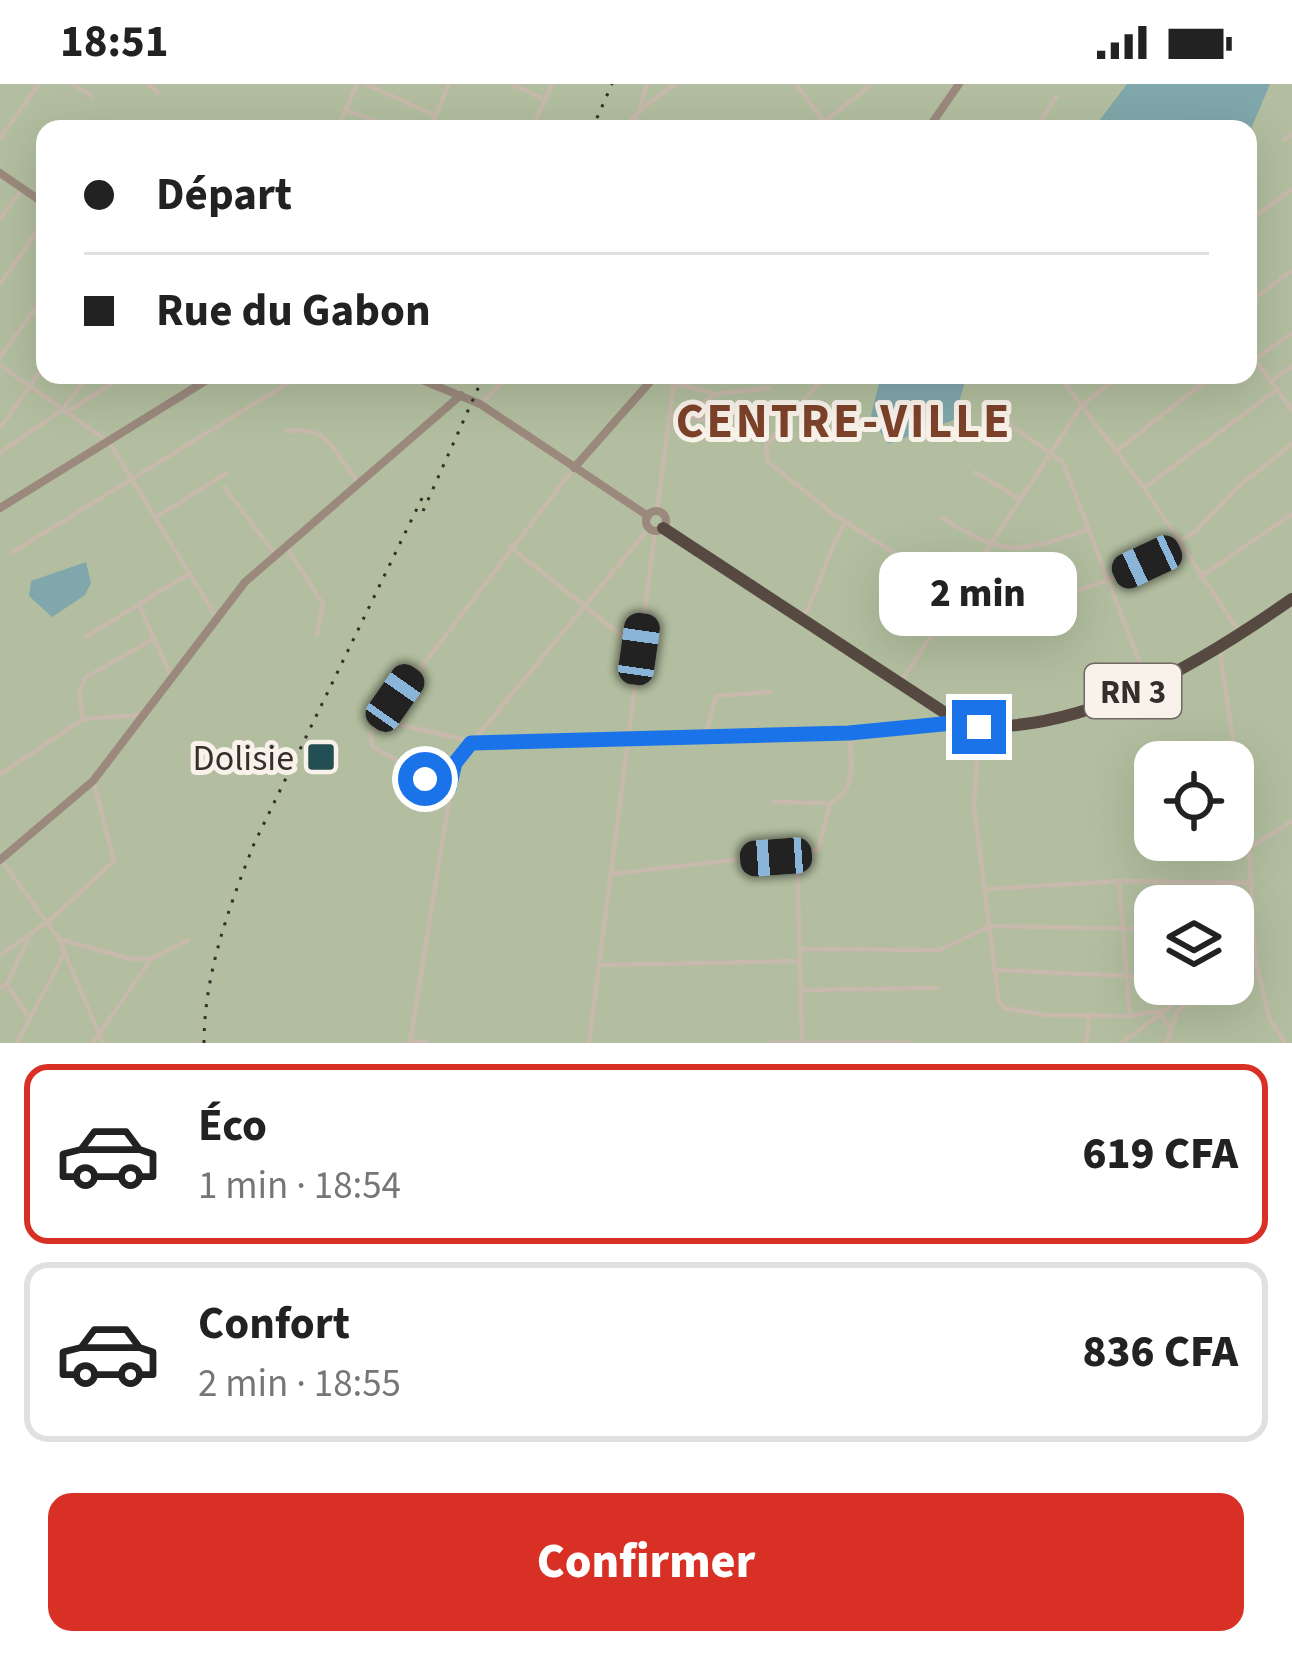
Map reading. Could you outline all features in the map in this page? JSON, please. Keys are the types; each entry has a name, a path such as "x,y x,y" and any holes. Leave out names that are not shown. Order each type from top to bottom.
{"highway":[{"name":"RN 3","path":"656,529 803,618 953,723 979,727 1095,706 1220,650 1292,598"}],"main road":[{"path":"936,120 959,84"},
{"path":"0,173 36,198"},
{"path":"0,508 200,384"},
{"path":"437,384 480,404 574,468 666,520 656,529 652,514"},
{"path":"574,468 648,384"},
{"path":"0,859 93,781 216,617 274,553 460,394"}],"street":[{"path":"0,138 39,84"},
{"path":"73,84 92,96"},
{"path":"148,84 158,92"},
{"path":"341,120 357,84"},
{"path":"366,84 436,116"},
{"path":"434,120 449,84"},
{"path":"512,84 545,100"},
{"path":"536,120 552,84"},
{"path":"639,120 636,114 647,84"},
{"path":"631,120 675,84"},
{"path":"796,84 823,120"},
{"path":"825,120 872,84"},
{"path":"1041,120 1055,97"},
{"path":"346,110 374,120"},
{"path":"1284,140 1292,134"},
{"path":"0,218 22,188"},
{"path":"1257,215 1292,189"},
{"path":"0,284 36,233"},
{"path":"1257,297 1292,272"},
{"path":"36,309 0,361 109,442 216,617"},
{"path":"1257,358 1292,332"},
{"path":"1257,362 1292,410"},
{"path":"1272,381 1292,366"},
{"path":"0,428 36,377"},
{"path":"66,410 82,384"},
{"path":"0,453 111,384"},
{"path":"13,552 287,384"},
{"path":"480,404 501,384"},
{"path":"652,514 674,384"},
{"path":"688,384 715,394 769,388"},
{"path":"818,384 764,454 786,479 846,522 985,611 1012,609 1108,580 1180,542 1292,445"},
{"path":"1066,384 1144,488 1241,635"},
{"path":"899,684 1082,405 1109,384"},
{"path":"1115,452 1202,384"},
{"path":"1144,488 1278,389"},
{"path":"684,414 715,394"},
{"path":"671,415 684,414 733,429"},
{"path":"1003,420 1054,453 1071,478 1148,684"},
{"path":"287,431 307,428 329,438 358,482"},
{"path":"449,788 373,747 370,734 509,546 574,468"},
{"path":"975,472 1021,500"},
{"path":"156,517 227,473"},
{"path":"226,488 274,553"},
{"path":"1200,577 1292,514"},
{"path":"943,518 988,547 1032,547 1087,530"},
{"path":"803,618 823,585 822,560 846,522"},
{"path":"428,1043 410,1042 455,763 583,604 656,529"},
{"path":"590,1043 656,529"},
{"path":"285,545 323,604 317,634"},
{"path":"509,546 639,649"},
{"path":"86,638 190,573"},
{"path":"139,604 171,678"},
{"path":"83,719 79,693 85,678 155,638"},
{"path":"1220,650 1233,741"},
{"path":"705,738 716,696 770,692"},
{"path":"0,773 83,719 144,715"},
{"path":"379,720 471,743 849,733 953,723"},
{"path":"979,727 973,791 988,889 993,970 1004,1008 1130,1016 1159,1011"},
{"path":"773,802 830,802 842,797 851,777 849,733"},
{"path":"0,956 50,921 114,861 93,781"},
{"path":"611,874 820,847 830,802"},
{"path":"1254,845 1292,821"},
{"path":"796,853 802,1043"},
{"path":"0,859 50,921 104,1043"},
{"path":"988,889 1119,881 1252,883 1250,861"},
{"path":"1119,881 1130,1016"},
{"path":"800,949 940,950 989,926 1134,928"},
{"path":"1254,926 1255,959 1270,1019 1285,1043"},
{"path":"0,988 8,984 30,935"},
{"path":"59,940 131,959 152,958 188,940"},
{"path":"17,1043 64,955"},
{"path":"93,1043 152,958"},
{"path":"131,959 139,974"},
{"path":"600,965 800,961"},
{"path":"993,970 1134,976"},
{"path":"8,984 28,1018"},
{"path":"801,990 937,988"},
{"path":"1123,1043 1167,1005"},
{"path":"1167,1043 1184,1005"},
{"path":"1159,1011 1171,1029"},
{"path":"1086,1043 1090,1014"},
{"path":"770,1043 909,1043"}],"green space":[{"path":"0,84 1292,84 1292,1043 0,1043"}],"water":[{"path":"1127,84 1270,84 1255,120 1100,120"},
{"path":"879,384 964,384 954,420 888,444 871,416"},
{"path":"86,562 91,583 85,595 52,617 29,596 31,581"}],"railway":[{"path":"596,120 612,84"},
{"path":"423,511 480,384"},
{"path":"204,1043 213,966 254,844 425,492"}],"place":[{"name":"Dolisie","path":"321,757"}],"district":[{"name":"CENTRE-VILLE","path":"844,420"}],"route":[{"path":"425,779 449,788 455,763 471,743 560,745 849,733 953,723 979,727"}]}
